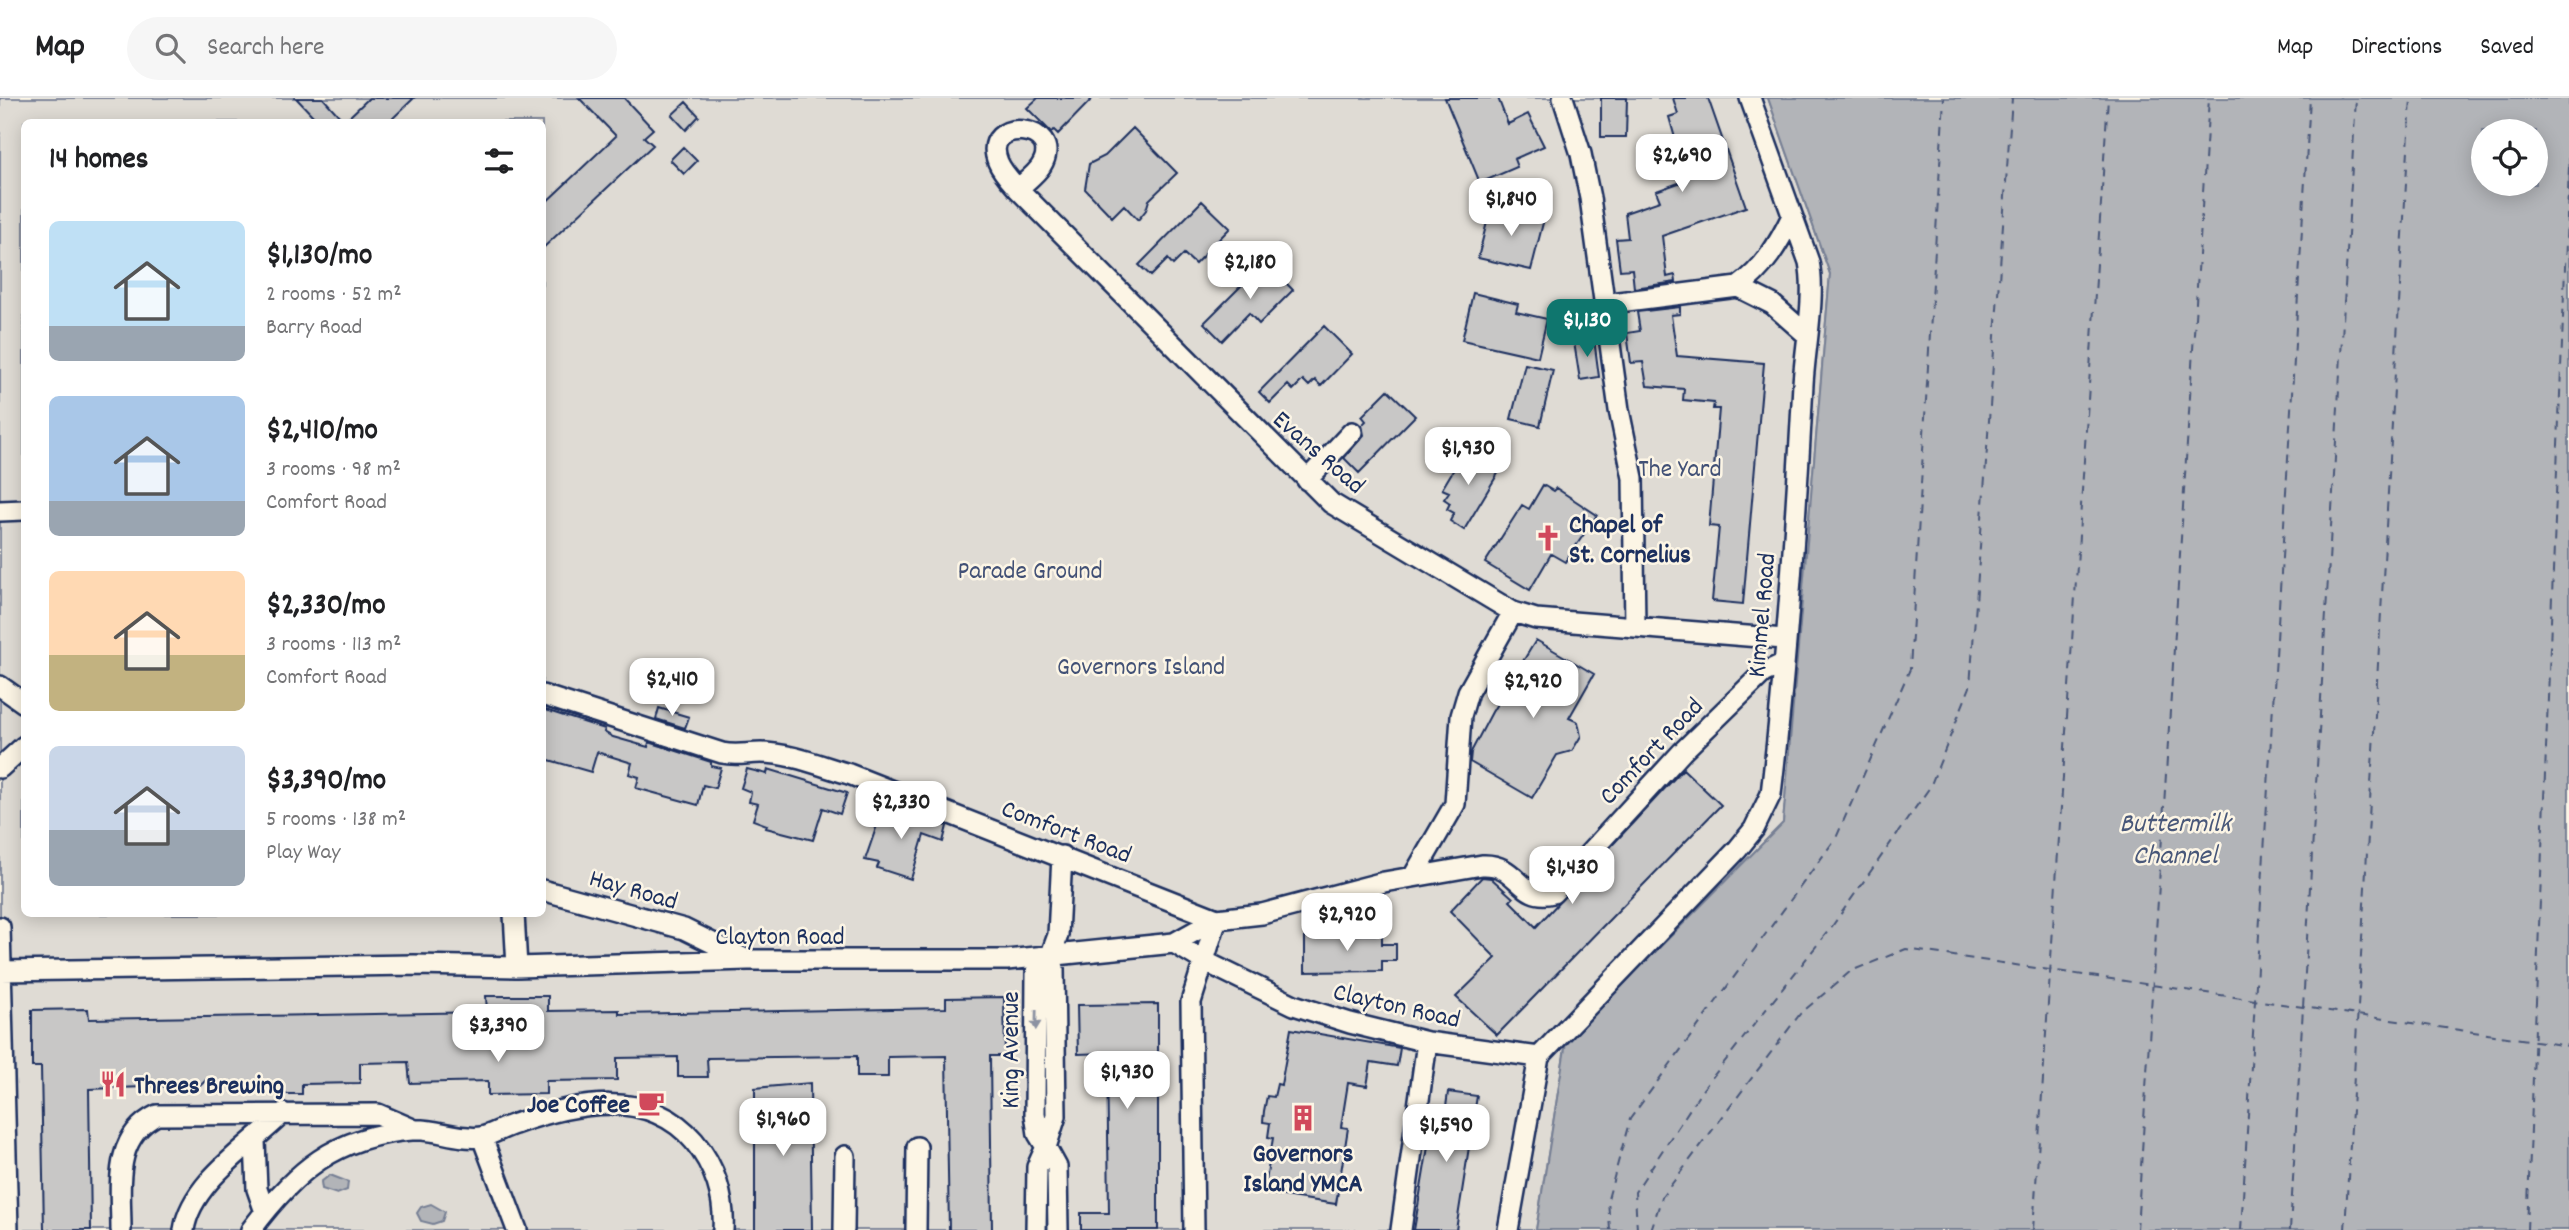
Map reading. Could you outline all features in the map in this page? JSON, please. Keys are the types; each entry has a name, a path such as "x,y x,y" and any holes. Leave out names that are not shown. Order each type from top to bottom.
{"street":[{"path":"1563,98 1581,154 1619,410 1633,478 1634,627"},
{"name":"Kimmel Road","path":"1539,1058 1755,830 1771,794 1811,273 1750,98"},
{"name":"Evans Road","path":"1017,189 1331,503 1513,612 1536,619 1784,639"},
{"path":"1603,304 1738,287 1751,278 1770,255 1793,216"},
{"path":"1738,287 1772,304 1806,334"},
{"path":"1307,480 1352,432"},
{"path":"0,510 21,510"},
{"path":"1414,875 1455,804 1461,716 1468,692 1513,612"},
{"name":"Comfort Road","path":"546,696 722,753 783,756 849,774 1217,919 1262,914 1414,875 1496,864 1505,868 1532,893 1543,896 1553,893 1682,752 1763,673 1782,664"},
{"path":"0,686 21,700"},
{"path":"0,768 21,749"},
{"name":"King Avenue","path":"1058,1230 1057,1167 1038,1134 1035,1114 1036,973 1050,957 1058,935 1062,856"},
{"name":"Hay Road","path":"546,891 684,929 748,960"},
{"path":"514,917 517,967"},
{"path":"1174,943 1217,919"},
{"path":"1194,1230 1191,1002 1217,919"},
{"path":"0,927 8,1230"},
{"name":"Clayton Road","path":"1,971 408,965 517,967 748,960 975,960 1050,957 1174,943 1204,961 1294,1005 1427,1042 1539,1058"},
{"path":"1401,1230 1427,1042"},
{"path":"1508,1230 1539,1058"},
{"path":"121,1230 121,1167 124,1150 144,1122 157,1115 378,1114 415,1130 458,1138 482,1137 567,1110 608,1104 646,1108 667,1117 703,1152 719,1186 723,1230"},
{"path":"184,1230 193,1204 205,1186 283,1113"},
{"path":"251,1230 304,1169 321,1157 361,1138 415,1130"},
{"path":"482,1137 517,1230"},
{"path":"255,1141 257,1189 265,1212"},
{"path":"916,1230 917,1147"},
{"path":"1037,1230 1037,1167 1046,1147"},
{"path":"844,1230 845,1156"}],"green space":[{"name":"Governors Island","path":"0,98 1768,98 1830,274 1783,823 1566,1042 1536,1230 0,1230"}],"water":[{"name":"Buttermilk Channel","path":"1768,98 2569,98 2569,1230 1536,1230 1566,1042 1783,823 1830,274"},
{"path":"330,1175 348,1182 347,1190 337,1194 322,1189 321,1182"},
{"path":"431,1204 445,1212 442,1221 433,1224 421,1221 417,1213 421,1207"}],"building":[{"path":"296,98 323,98 342,119 314,117"},
{"path":"369,98 414,98 392,119 347,119"},
{"path":"579,98 624,98 653,129 644,137 653,145 546,245 546,202 616,136"},
{"path":"1038,98 1093,98 1058,134 1054,130 1051,132 1027,108"},
{"path":"1445,98 1498,98 1508,124 1528,114 1544,146 1514,159 1517,167 1480,183"},
{"path":"1601,98 1627,98 1626,137 1601,137"},
{"path":"1673,98 1708,98 1746,207 1662,236 1667,277 1675,275 1676,282 1634,288 1632,269 1620,270 1616,239 1628,238 1625,213 1660,201 1656,191 1687,180 1669,117 1678,114"},
{"path":"686,102 699,116 686,130 672,115"},
{"path":"1133,128 1177,173 1149,200 1146,210 1138,220 1124,205 1112,217 1085,189 1089,164 1105,156"},
{"path":"683,147 697,161 684,174 670,160"},
{"path":"1202,201 1230,228 1195,264 1184,254 1173,265 1168,259 1151,276 1139,265"},
{"path":"1491,206 1544,219 1531,270 1478,258"},
{"path":"1265,262 1293,290 1259,324 1249,313 1222,341 1204,323"},
{"path":"1473,293 1518,304 1516,312 1547,319 1538,357 1462,340"},
{"path":"1680,307 1680,314 1671,315 1677,356 1764,363 1743,604 1712,601 1719,527 1709,526 1719,409 1713,409 1714,403 1683,400 1684,389 1647,386 1643,362 1631,363 1627,333 1640,331 1637,312"},
{"path":"1324,326 1352,354 1321,386 1315,380 1309,386 1303,380 1293,390 1288,385 1270,403 1259,392"},
{"path":"1594,339 1599,377 1580,380 1574,342"},
{"path":"1525,364 1553,370 1540,426 1511,419"},
{"path":"1388,390 1415,416 1359,473 1344,458 1364,435 1362,425 1366,421 1362,416"},
{"path":"1466,449 1500,470 1464,530 1450,521 1454,513 1447,509 1450,503 1444,499 1449,492 1442,489"},
{"name":"Chapel of St. Cornelius","path":"1543,485 1553,491 1556,488 1597,515 1565,562 1551,554 1530,590 1485,563 1522,505 1529,509"},
{"path":"1536,640 1594,674 1569,718 1578,722 1581,736 1572,751 1557,755 1532,798 1470,762 1471,752 1492,712"},
{"path":"659,708 689,717 685,728 656,719"},
{"path":"546,710 605,729 604,732 613,737 648,747 649,742 711,762 711,766 721,768 715,788 703,785 698,805 636,788 639,777 629,774 632,763 597,752 591,772 546,759"},
{"path":"747,769 767,774 768,769 847,793 840,814 823,808 813,840 766,828 767,825 753,820 758,804 749,802 751,792 741,788"},
{"path":"1683,769 1721,805 1497,1035 1456,997 1496,958 1450,911 1482,877 1491,878 1513,898 1510,901 1536,927"},
{"path":"883,808 902,813 903,809 947,826 943,842 924,835 911,879 877,868 879,863 865,860"},
{"path":"1382,934 1382,944 1396,944 1396,961 1382,961 1382,971 1305,972 1305,935"},
{"path":"486,996 548,996 548,1011 619,1010 619,1014 946,1008 946,998 1004,997 1005,1056 990,1056 992,1230 949,1230 946,1056 888,1057 888,1077 857,1077 857,1056 707,1058 708,1077 678,1077 678,1057 617,1058 617,1080 546,1081 546,1094 488,1095 488,1081 410,1083 408,1062 360,1063 360,1083 302,1084 302,1094 282,1094 282,1083 227,1084 221,1091 207,1079 201,1085 89,1089 91,1230 44,1230 41,1067 32,1067 32,1010 88,1009 89,1019 487,1012"},
{"path":"1158,1004 1158,1230 1081,1230 1081,1213 1109,1213 1107,1053 1078,1054 1077,1005"},
{"name":"Governors Island YMCA","path":"1291,1029 1400,1048 1397,1066 1371,1062 1367,1086 1348,1083 1341,1127 1348,1128 1336,1204 1264,1193 1273,1138 1268,1137 1270,1123 1263,1122 1264,1111 1267,1096 1274,1097 1277,1084 1281,1085"},
{"path":"810,1083 812,1230 755,1230 755,1088"},
{"path":"1448,1092 1477,1096 1456,1230 1414,1230 1435,1105 1446,1107"}],"ferry route":[{"path":"1610,1230 1608,1199 1630,1119 1836,838 1910,669 1944,98"},
{"path":"1637,1230 1635,1192 1703,1089 1833,925 1930,787 1970,687 2012,98"},
{"path":"2033,1230 2108,98"},
{"path":"2137,1230 2209,98"},
{"path":"2241,1230 2310,98"},
{"path":"2290,1230 2356,98"},
{"path":"2345,1230 2411,98"},
{"path":"2527,1230 2569,166"},
{"path":"1651,1230 1662,1197 1800,1014 1851,971 1906,949 2569,1046"}],"place":[{"name":"Chapel of St. Cornelius","path":"1548,538"},
{"name":"Threes Brewing","path":"113,1084"},
{"name":"Joe Coffee","path":"651,1103"},
{"name":"Governors Island YMCA","path":"1303,1118"}],"park label":[{"name":"The Yard","path":"1680,467"},
{"name":"Parade Ground","path":"1030,569"}]}
